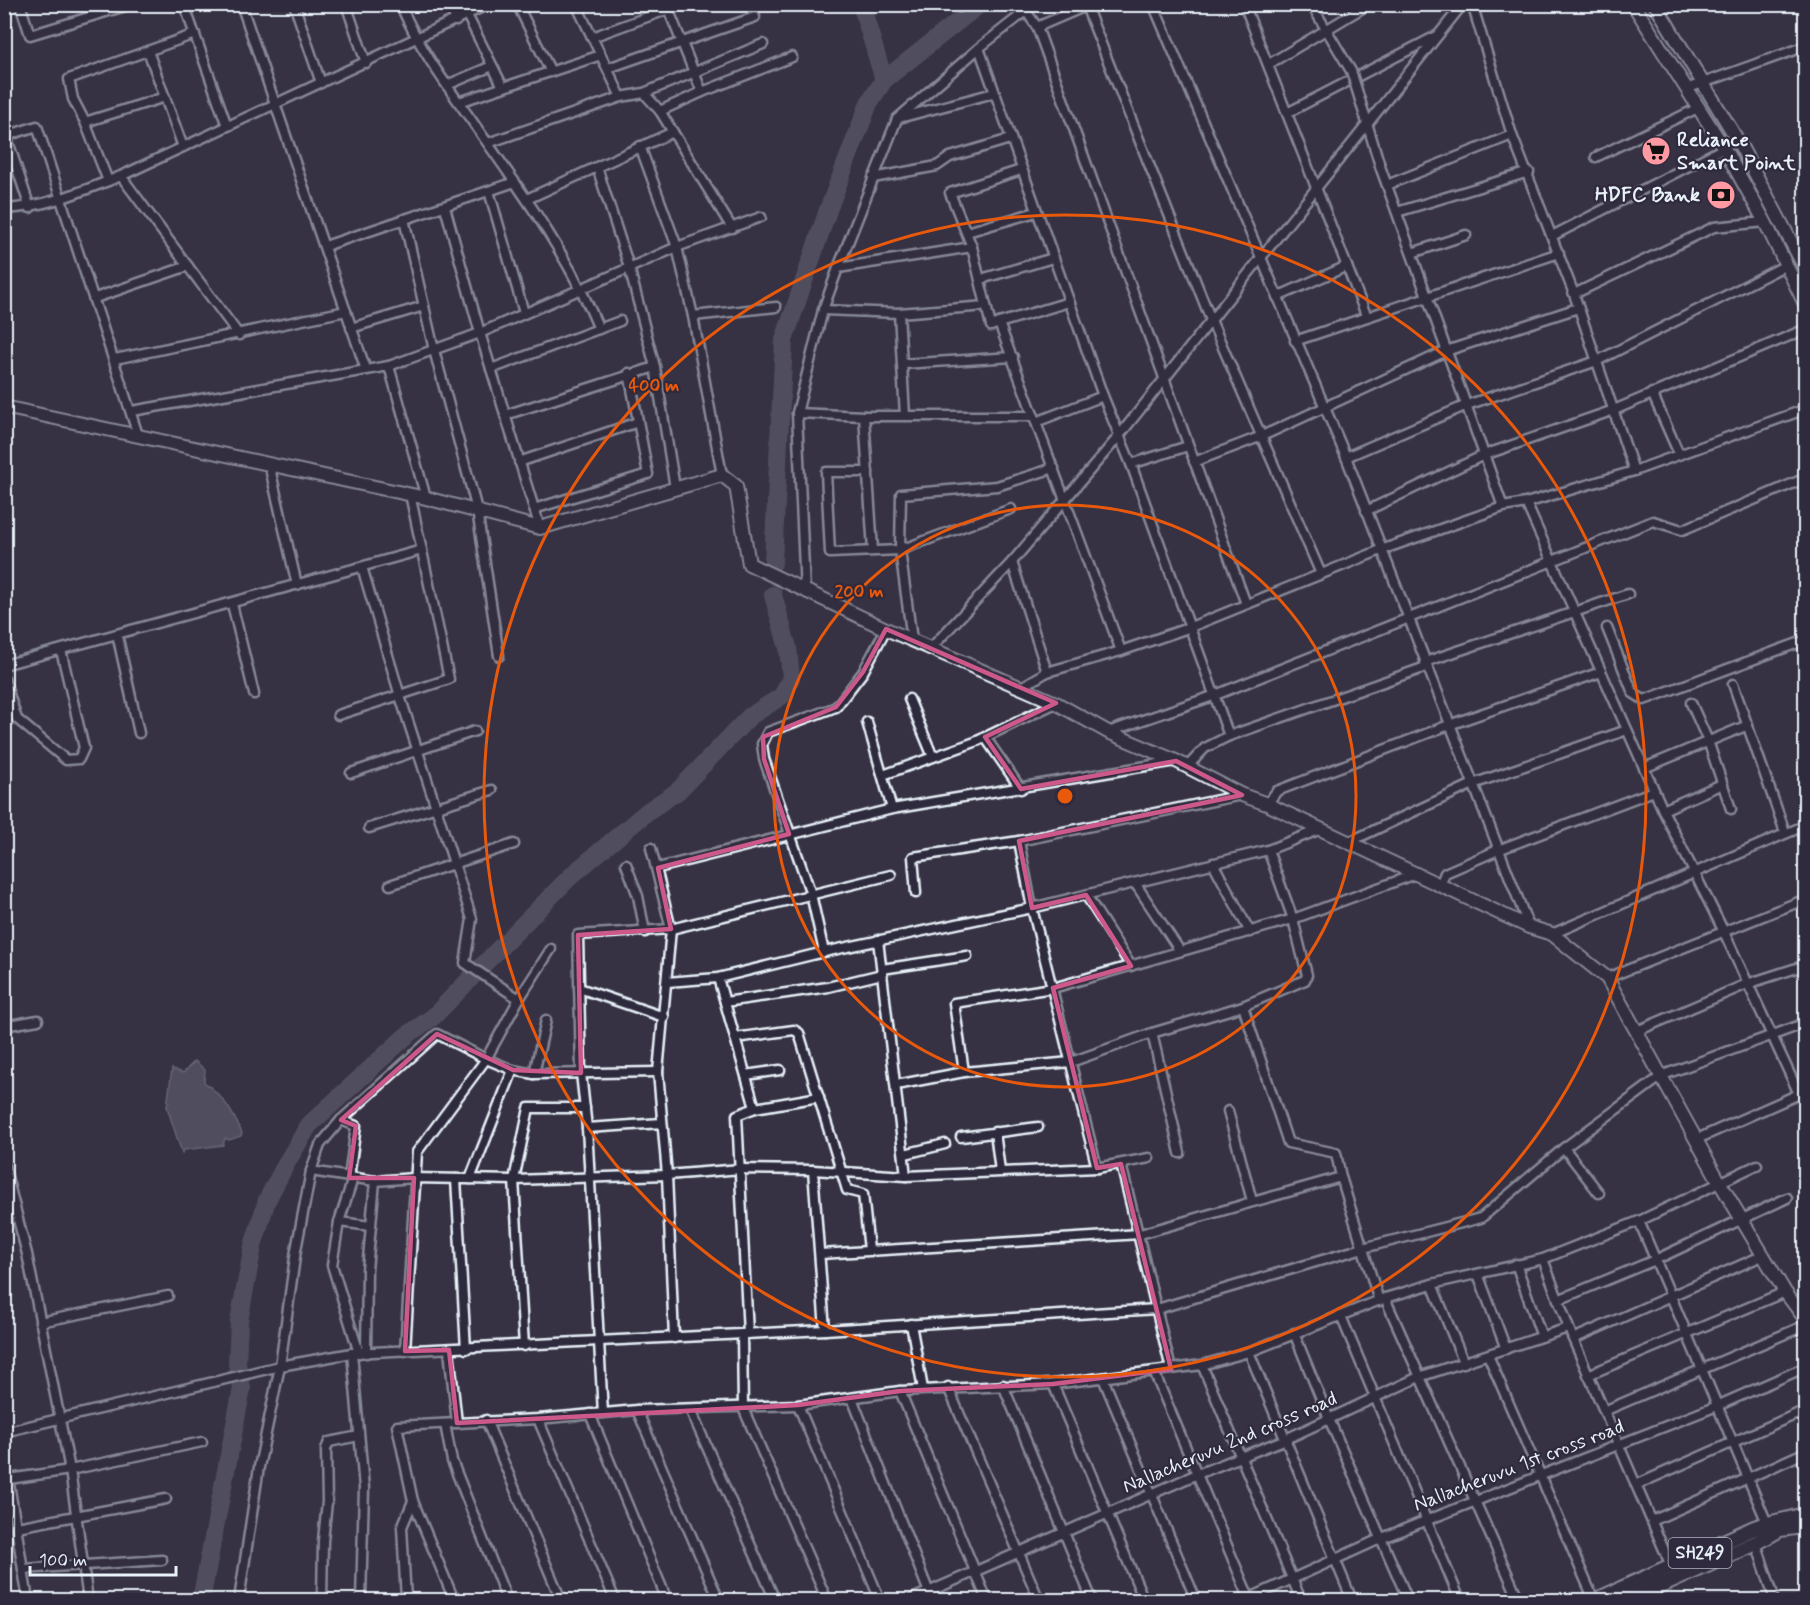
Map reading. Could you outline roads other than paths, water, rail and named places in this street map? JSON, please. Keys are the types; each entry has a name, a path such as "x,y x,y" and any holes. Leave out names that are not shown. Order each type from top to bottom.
{"main road":[{"path":"1632,4 1724,148 1765,222 1806,306"},
{"path":"1655,4 1738,141 1806,270"},
{"path":"4,407 410,494 540,528 722,475 736,486 749,564 785,579 805,591 886,629 1056,703 1108,732 1182,764 1242,795 1267,804 1528,927 1552,934 1607,978 1663,1075 1720,1183 1785,1292 1806,1320"},
{"name":"SH249","path":"1596,1600 1767,1523 1775,1520 1788,1521 1806,1514"},
{"name":"SH249","path":"1635,1599 1756,1543 1780,1529 1789,1529 1806,1523"}],"street":[{"path":"20,4 30,36 114,7 132,4"},
{"path":"184,4 227,126"},
{"path":"241,4 366,370"},
{"path":"294,4 321,83"},
{"path":"346,4 366,63"},
{"path":"400,4 415,41 527,199 582,287 599,329"},
{"path":"450,4 456,21"},
{"path":"4,209 30,208 62,199 121,176 415,41 489,4"},
{"path":"517,4 551,72"},
{"path":"592,38 667,7 683,4"},
{"path":"1153,4 1346,457 1528,927"},
{"path":"1244,4 1366,315"},
{"path":"1311,4 1351,71 1387,185 1503,507"},
{"path":"1269,64 1369,4"},
{"path":"931,648 1012,562 1164,382 1260,256 1463,4"},
{"path":"1472,4 1512,135 1529,172 1559,253 1635,471"},
{"path":"578,5 621,98"},
{"path":"1037,27 1086,6 1211,320 1321,574"},
{"path":"667,7 702,92"},
{"path":"805,591 797,413 823,310 838,268 897,119 979,48 1026,11 1037,27 1246,604"},
{"path":"467,15 503,87"},
{"path":"608,68 755,16"},
{"path":"108,181 85,122 73,99 69,79 113,61 195,34"},
{"path":"1287,113 1439,34"},
{"path":"488,143 621,98 644,93 764,44"},
{"path":"1686,89 1806,46"},
{"path":"979,48 1036,212 1103,396 1131,464 1188,628 1229,736"},
{"path":"148,51 183,147"},
{"path":"459,102 601,55"},
{"path":"660,111 792,57"},
{"path":"447,85 492,66"},
{"path":"644,93 660,111 732,228"},
{"path":"897,119 994,93"},
{"path":"85,122 165,98"},
{"path":"1596,156 1698,108"},
{"path":"30,208 5,134 37,126 138,435"},
{"path":"527,199 672,132"},
{"path":"1387,185 1512,135"},
{"path":"873,178 937,166 950,157 1010,139"},
{"path":"640,146 677,247 693,316 722,475"},
{"path":"1552,236 1724,148"},
{"path":"597,167 629,267 655,367 675,488"},
{"path":"1021,170 950,193 972,247 991,326 1069,302"},
{"path":"1397,212 1529,172"},
{"path":"121,176 239,335"},
{"path":"325,246 515,182"},
{"path":"489,192 524,313"},
{"path":"445,207 480,333 540,528"},
{"path":"967,232 1036,212"},
{"path":"132,411 389,366 480,333 677,247 761,217"},
{"path":"404,219 434,350 477,510 499,656"},
{"path":"1574,294 1714,227 1765,222"},
{"path":"1412,253 1466,235"},
{"path":"838,268 972,247"},
{"path":"1295,341 1366,315 1559,253"},
{"path":"981,279 1053,258"},
{"path":"1346,457 1467,405 1597,361 1786,265"},
{"path":"95,298 188,266"},
{"path":"1277,297 1347,266"},
{"path":"351,328 424,306"},
{"path":"823,310 899,313 986,306"},
{"path":"693,316 776,307"},
{"path":"1194,462 1262,436 1446,351 1578,308"},
{"path":"115,359 346,311"},
{"path":"899,313 905,416"},
{"path":"491,369 620,321"},
{"path":"999,323 1121,651"},
{"path":"1366,511 1484,455 1614,410 1806,329"},
{"path":"902,364 1013,357"},
{"path":"389,366 426,498"},
{"path":"505,415 629,373 655,367"},
{"path":"534,509 648,474 629,373"},
{"path":"1652,393 1679,454"},
{"path":"797,413 1035,419 1103,396"},
{"path":"1020,688 1047,672 1121,651 1188,628 1381,550 1503,507 1526,503 1635,471 1806,409"},
{"path":"864,416 873,550"},
{"path":"519,462 638,422"},
{"path":"1131,464 1188,446"},
{"path":"269,464 297,585"},
{"path":"912,640 900,550 900,494 997,486 1054,468"},
{"path":"868,472 826,472 830,553 900,550 1011,509"},
{"path":"1108,732 1213,696 1407,616 1653,520 1682,530 1806,478"},
{"path":"1795,484 1806,484"},
{"path":"338,716 449,679 410,494"},
{"path":"1526,503 1654,791 1724,932 1771,1036 1802,1093 1806,1109"},
{"path":"4,665 422,550"},
{"path":"1012,562 1047,672"},
{"path":"362,567 400,696 472,919 465,963 519,999"},
{"path":"658,868 892,809 1182,764 1204,748 1229,736 1628,594"},
{"path":"232,604 254,694"},
{"path":"1607,628 1633,693 1644,700 1806,640"},
{"path":"824,952 811,894 764,759 764,737 768,732 836,707 863,672 886,629"},
{"path":"117,634 139,734"},
{"path":"4,679 21,724 66,760 79,759 84,748 61,650"},
{"path":"1267,804 1277,790 1449,725 1601,672"},
{"path":"1733,684 1785,832"},
{"path":"909,699 933,757"},
{"path":"884,775 985,737 1056,703"},
{"path":"1691,703 1708,741 1731,809"},
{"path":"867,722 892,809"},
{"path":"1644,768 1748,726"},
{"path":"1349,842 1473,784 1627,730"},
{"path":"351,773 475,731"},
{"path":"985,737 1021,789"},
{"path":"1663,810 1722,784"},
{"path":"369,828 492,790"},
{"path":"1440,885 1445,873 1498,850 1654,791"},
{"path":"916,893 913,857 1019,841 1242,795"},
{"path":"1552,934 1785,832 1806,825"},
{"path":"667,982 718,978 824,952 1032,908 1268,850 1321,829"},
{"path":"1019,841 1032,908 1098,1168"},
{"path":"390,885 514,844"},
{"path":"651,848 658,868 671,929 658,1072 667,1175 674,1338"},
{"path":"896,1085 964,1072 1071,1062 1152,1033 1243,1006 1305,980 1307,975 1293,919 1268,850"},
{"path":"1213,863 1250,932"},
{"path":"626,864 638,896 645,932"},
{"path":"964,1072 954,1003 1053,988 1293,919 1416,874"},
{"path":"603,1413 587,1128 581,1072 578,935 671,929 891,875"},
{"path":"1135,883 1180,951"},
{"path":"1086,895 1131,966"},
{"path":"1607,978 1806,899"},
{"path":"878,940 906,1176"},
{"path":"405,1351 417,1152 486,1059 519,999 551,949"},
{"path":"725,1002 828,987 882,972 967,956"},
{"path":"1637,1031 1747,984 1806,965"},
{"path":"718,978 755,1108"},
{"path":"579,988 664,1017"},
{"path":"1243,1006 1288,1143 1336,1153 1363,1248 1382,1299 1519,1600"},
{"path":"4,1026 39,1020"},
{"path":"534,1074 546,1020"},
{"path":"4,1432 280,1366 359,1353 825,1330 1157,1309 1363,1248 1481,1218 1564,1148 1663,1075 1806,1023"},
{"path":"735,1038 794,1030 799,1034 847,1190 863,1194 869,1250"},
{"path":"1152,1033 1180,1153"},
{"path":"239,1600 259,1467 280,1366 296,1250 311,1171 320,1145 341,1120 437,1034 486,1059 513,1070 534,1074 658,1072"},
{"path":"470,1179 513,1070"},
{"path":"746,1075 780,1070"},
{"path":"1697,1139 1802,1093"},
{"path":"819,1097 755,1108 737,1115 741,1169 745,1334 743,1408 827,1600"},
{"path":"524,1346 514,1180 529,1108 585,1108"},
{"path":"1228,1111 1252,1201"},
{"path":"341,1120 356,1126 351,1178 339,1222 332,1265 359,1353"},
{"path":"587,1128 662,1123"},
{"path":"962,1137 1038,1127"},
{"path":"995,1132 1000,1171"},
{"path":"905,1154 945,1144"},
{"path":"1564,1148 1599,1193"},
{"path":"311,1171 375,1181 414,1178 514,1180 590,1178 741,1169 813,1170 906,1176 1098,1168 1149,1158"},
{"path":"1121,1164 1140,1234 1171,1369"},
{"path":"454,1600 413,1501 397,1426 538,1419 637,1410 798,1406 900,1391 948,1387 1053,1384 1202,1365 1249,1353 1382,1299 1432,1284 1543,1259 1639,1221 1757,1165"},
{"path":"5,1166 27,1254 69,1470 88,1600"},
{"path":"813,1170 825,1330"},
{"path":"820,1254 1140,1234 1341,1177"},
{"path":"456,1179 466,1349"},
{"path":"361,1600 364,1488 359,1436 359,1353 375,1181"},
{"path":"1558,1300 1655,1260 1787,1198"},
{"path":"1639,1221 1767,1523"},
{"path":"339,1222 371,1226"},
{"path":"1573,1339 1670,1295 1712,1280 1764,1255"},
{"path":"1543,1259 1568,1328 1671,1566"},
{"path":"1516,1264 1542,1337"},
{"path":"1478,1274 1506,1349"},
{"path":"1432,1284 1464,1363"},
{"path":"1588,1375 1785,1292"},
{"path":"40,1322 168,1296"},
{"path":"1341,1316 1460,1600"},
{"path":"911,1324 923,1389"},
{"path":"1604,1411 1806,1325"},
{"name":"Nallacheruvu 2nd cross road","path":"910,1600 931,1596 1062,1533 1195,1475 1286,1439 1419,1377 1568,1328"},
{"path":"1294,1333 1408,1600"},
{"path":"449,1350 457,1423"},
{"path":"1249,1353 1352,1600"},
{"path":"1488,1355 1596,1600"},
{"path":"1202,1365 1301,1600"},
{"name":"Nallacheruvu 1st cross road","path":"1248,1600 1382,1538 1717,1406 1806,1367"},
{"path":"1154,1372 1248,1600"},
{"path":"1103,1378 1196,1600"},
{"path":"1053,1384 1144,1600"},
{"path":"1003,1385 1062,1533 1092,1600"},
{"path":"948,1387 1039,1600"},
{"path":"900,1391 987,1600"},
{"path":"852,1398 931,1596"},
{"path":"798,1406 880,1600"},
{"path":"690,1409 775,1600"},
{"path":"637,1410 719,1600"},
{"path":"1636,1485 1806,1410"},
{"path":"590,1414 667,1600"},
{"path":"538,1419 615,1600"},
{"path":"486,1420 561,1600"},
{"path":"445,1424 452,1461 507,1600"},
{"path":"322,1600 323,1540 327,1502 326,1449 328,1442 359,1436"},
{"path":"9,1479 69,1470 202,1442"},
{"path":"1652,1521 1806,1452"},
{"path":"4,1453 28,1600"},
{"path":"17,1527 166,1499"},
{"path":"406,1600 402,1527 413,1501"},
{"path":"1756,1543 1773,1594"},
{"path":"23,1569 162,1560"}],"water":[{"path":"195,1061 205,1070 204,1082 226,1104 242,1133 241,1136 229,1140 225,1138 223,1145 184,1150 182,1153 167,1107 172,1069 183,1073"}],"waterway":[{"path":"861,4 884,80"},
{"path":"773,563 784,340 828,210 869,103 884,80 980,4"},
{"path":"483,965 572,875 648,811 678,791 749,717 782,696 791,678 788,648 773,595"},
{"path":"201,1600 242,1388 237,1364 239,1321 253,1246 267,1200 309,1125 406,1036 433,1017 472,977"}],"place":[{"name":"Reliance Smart Point","path":"1656,151"},
{"name":"HDFC Bank","path":"1721,195"}]}
